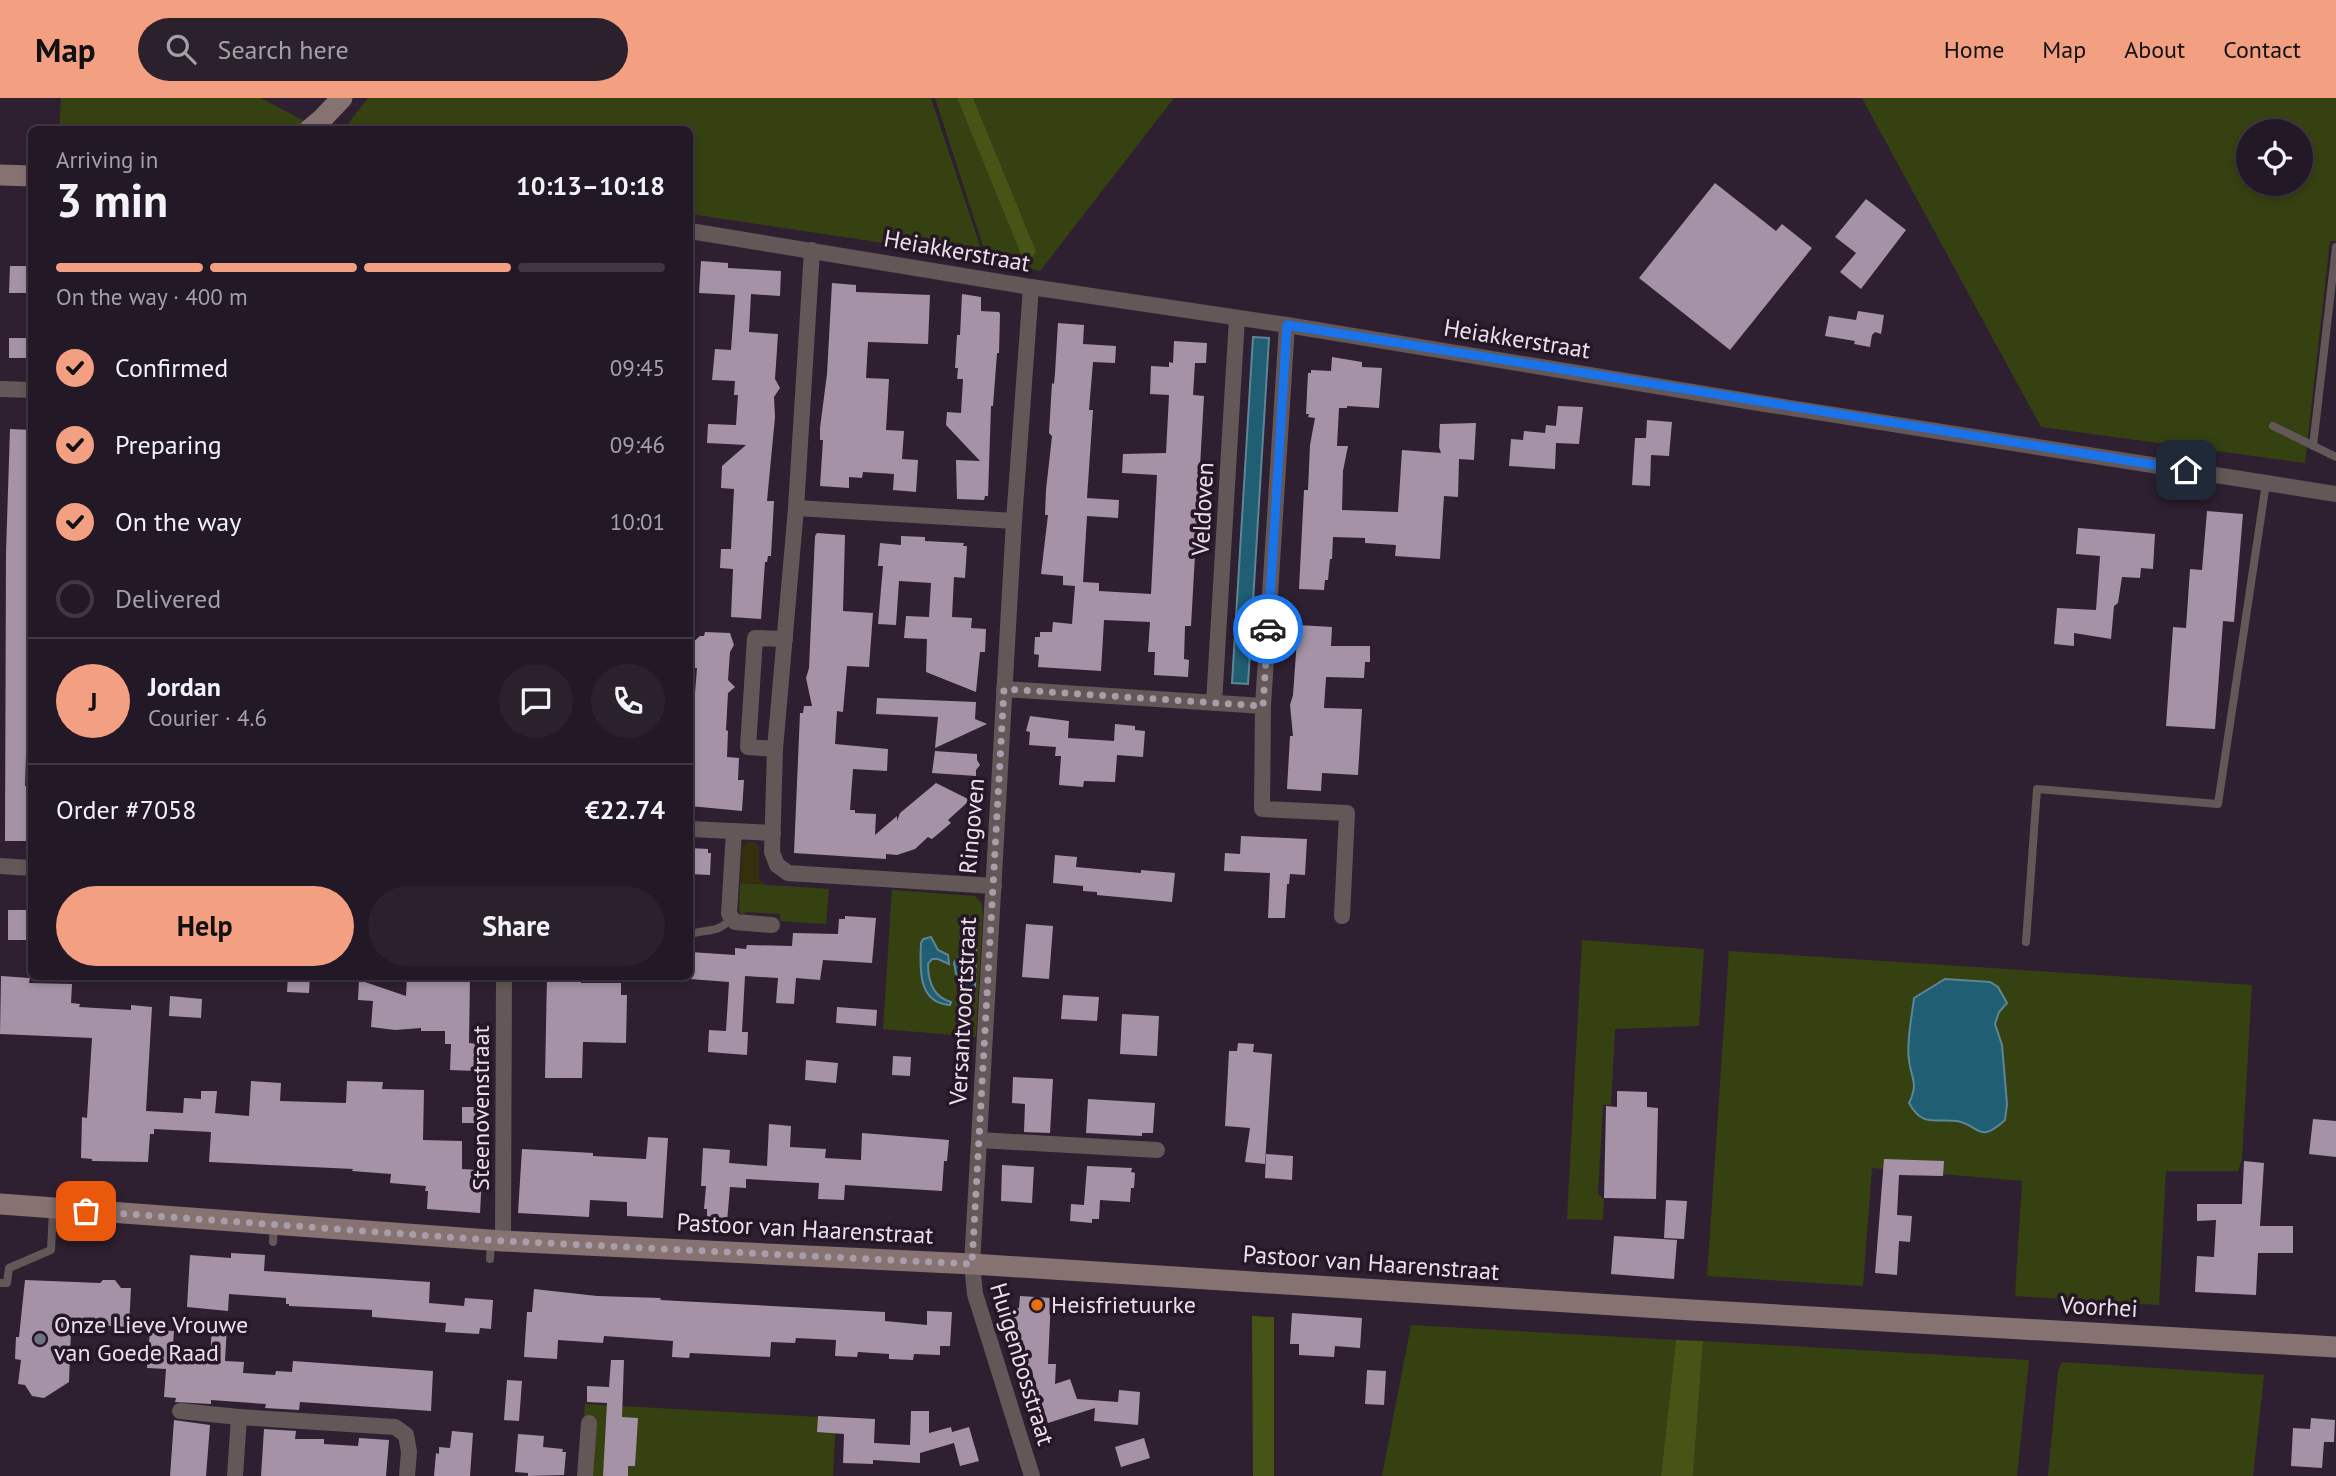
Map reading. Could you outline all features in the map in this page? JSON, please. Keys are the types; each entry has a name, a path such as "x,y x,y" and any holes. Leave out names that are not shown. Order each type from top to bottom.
{"street":[{"path":"314,126 342,98"},
{"path":"0,175 28,176"},
{"name":"Heiakkerstraat","path":"693,231 2336,494"},
{"name":"Ringoven","path":"812,250 796,508 775,749 772,852 777,865 788,873 993,886 1014,521 1031,287"},
{"name":"Veldoven","path":"1214,703 1237,318"},
{"path":"1287,325 1263,706 1262,810 1347,813 1342,916"},
{"path":"0,388 28,390"},
{"path":"796,508 1014,521"},
{"path":"775,749 748,747 755,638 785,639"},
{"path":"1004,689 1263,706"},
{"path":"693,829 773,833"},
{"path":"734,831 729,914 735,922 772,925"},
{"path":"0,866 28,868"},
{"name":"Versantvoortstraat","path":"972,1264 993,886"},
{"name":"Steenovenstraat","path":"495,1247 504,980"},
{"name":"Versantvoortstraat","path":"979,1140 1157,1150"},
{"name":"Pastoor van Haarenstraat","path":"0,1204 274,1233 495,1247 972,1264 1859,1319"},
{"name":"Huigenbosstraat","path":"972,1264 975,1294 1032,1476"},
{"name":"Voorhei","path":"1859,1319 2336,1347"},
{"path":"180,1411 395,1427 406,1435 409,1452 407,1476"},
{"path":"235,1476 239,1417"},
{"path":"585,1476 589,1423"}],"lane":[{"path":"2314,446 2336,247"},
{"path":"2273,426 2336,457"},
{"path":"2026,942 2037,789 2218,804 2266,483"},
{"path":"693,933 718,930 732,919"},
{"path":"0,1283 7,1283 9,1268 51,1251 53,1208"}],"green space":[{"path":"61,98 261,98 306,122 301,126 59,126"},
{"path":"368,98 931,98 984,258 693,214 693,126 346,126"},
{"path":"935,98 957,98 1027,268 987,258"},
{"path":"957,98 973,98 1036,251 1027,269"},
{"path":"973,98 1174,98 1040,271 1027,268 1036,251"},
{"path":"1862,98 2336,98 2336,241 2330,241 2305,463 2041,427"},
{"path":"740,883 829,889 826,924 780,921 780,914 745,912 744,917 739,912"},
{"path":"892,890 975,896 981,902 983,911 976,1037 883,1029"},
{"path":"1582,940 1704,949 1699,1026 1615,1029 1611,1105 1603,1105 1598,1194 1604,1199 1603,1220 1567,1219"},
{"path":"1729,951 2252,985 2242,1159 2238,1171 2166,1171 2159,1305 2015,1296 2022,1181 1872,1168 1863,1286 1707,1276"},
{"path":"1252,1316 1274,1317 1274,1476 1253,1476"},
{"path":"1411,1325 1676,1340 1661,1476 1382,1476"},
{"path":"1676,1340 1703,1341 1693,1476 1661,1476"},
{"path":"1703,1341 2029,1360 2017,1476 1693,1476"},
{"path":"2062,1362 2264,1375 2253,1476 2048,1476 2058,1371"},
{"path":"585,1404 836,1418 833,1476 580,1476"}],"sand":[{"path":"747,842 755,842 759,847 759,879 765,884 740,883 742,847"}],"water":[{"path":"1253,337 1269,338 1248,684 1232,683"},
{"path":"977,921 975,987 967,990 963,979 956,974 954,963 972,945 974,940 970,923"},
{"path":"931,937 938,950 948,955 949,964 932,959 928,964 929,976 936,992 951,1002 950,1005 931,998 923,982 921,943 923,939"},
{"path":"1945,979 1990,982 1998,987 2007,1003 1999,1012 1995,1024 2002,1045 2007,1104 2005,1120 1989,1131 1980,1131 1957,1121 1924,1119 1909,1103 1914,1086 1908,1046 1914,998"}],"building":[{"path":"1715,183 1776,231 1782,224 1812,248 1730,350 1639,278"},
{"path":"1866,199 1906,230 1861,289 1840,272 1856,253 1835,237"},
{"path":"701,261 728,263 728,268 781,271 780,296 751,294 749,332 778,334 775,379 780,388 774,397 775,417 767,501 774,501 771,556 768,556 765,562 761,619 731,617 733,569 720,568 721,549 731,549 734,489 721,488 722,466 746,445 707,443 708,424 736,425 738,395 734,395 735,381 712,380 715,349 731,350 735,295 699,293"},
{"path":"10,266 28,266 28,293 9,293"},
{"path":"832,283 856,285 856,292 930,295 928,344 868,342 866,378 889,379 886,430 904,431 902,459 918,460 916,492 893,490 894,474 863,472 862,478 849,477 849,488 820,486 823,440 820,440 820,428 827,374"},
{"path":"962,294 981,297 981,311 1000,314 999,353 991,406 988,496 985,496 984,500 957,499 956,460 980,461 946,425 947,412 961,413 963,379 957,379 958,368 955,368"},
{"path":"1858,311 1884,315 1881,334 1875,332 1872,335 1870,347 1854,344 1855,341 1825,336 1829,316 1856,320"},
{"path":"1058,323 1084,325 1083,344 1116,346 1115,363 1093,362 1089,410 1093,410 1087,498 1119,500 1118,518 1087,516 1083,582 1099,583 1099,591 1151,594 1157,475 1122,473 1123,454 1166,453 1169,395 1150,394 1151,366 1169,367 1169,362 1173,363 1174,341 1207,343 1206,363 1195,363 1193,395 1204,396 1191,626 1185,626 1184,659 1189,660 1188,677 1154,675 1155,652 1148,652 1150,622 1104,620 1101,671 1038,667 1039,655 1034,654 1035,637 1040,637 1040,632 1052,632 1053,622 1072,624 1075,586 1063,585 1063,576 1041,574 1048,515 1045,515 1046,490 1052,436 1049,433"},
{"path":"9,338 28,338 28,358 9,358"},
{"path":"1332,357 1362,362 1362,367 1382,368 1379,408 1339,408 1337,446 1348,446 1343,471 1342,510 1398,512 1402,450 1441,453 1440,424 1476,423 1474,460 1459,459 1458,497 1444,496 1440,559 1395,556 1396,545 1365,543 1365,538 1333,537 1332,559 1324,590 1299,589 1304,490 1308,490 1310,445 1315,418 1306,414 1308,373 1311,373 1311,370 1331,371"},
{"path":"1558,406 1583,407 1579,444 1556,443 1555,469 1509,466 1511,439 1523,440 1524,431 1545,433 1546,425 1556,426"},
{"path":"1647,420 1672,422 1669,456 1651,455 1650,486 1632,485 1635,438 1646,438"},
{"path":"10,429 28,430 28,753 25,786 28,786 28,841 5,841 6,553"},
{"path":"2207,511 2243,514 2234,622 2223,621 2215,729 2166,726 2173,627 2186,628 2190,569 2202,570"},
{"path":"2078,528 2155,534 2153,569 2141,568 2140,578 2122,577 2118,603 2114,606 2111,639 2074,633 2074,646 2054,644 2057,608 2096,610 2100,556 2076,554"},
{"path":"817,533 845,535 843,611 873,613 869,667 847,666 843,712 837,711 835,744 888,749 887,771 853,769 850,810 855,810 855,813 876,814 875,835 897,816 897,821 900,813 936,783 970,800 948,820 951,823 932,839 928,837 915,849 897,855 886,854 886,859 794,853 800,713 803,713 804,706 812,706 806,678 809,668"},
{"path":"901,536 925,537 925,541 964,543 963,546 967,546 965,578 954,577 952,617 972,618 971,628 986,629 985,652 980,652 976,692 926,672 927,639 904,638 906,616 929,617 931,583 899,581 896,625 878,624 883,566 878,566 880,543 901,545"},
{"path":"1298,625 1332,627 1331,646 1370,646 1370,662 1365,662 1364,678 1326,677 1324,708 1362,709 1358,775 1322,773 1321,791 1287,789 1290,736 1293,736 1290,705"},
{"path":"705,632 730,633 734,645 730,652 728,680 735,687 728,693 727,757 739,758 738,780 744,780 742,811 693,806 693,718 697,668 693,668 693,642 704,636"},
{"path":"877,698 976,702 975,719 987,724 935,748 938,717 876,714"},
{"path":"1030,716 1069,721 1068,738 1114,741 1115,724 1135,726 1135,730 1145,731 1143,757 1117,755 1115,782 1084,781 1083,787 1059,785 1061,756 1055,756 1056,747 1029,745 1030,732 1026,731"},
{"path":"935,751 977,754 980,765 976,776 932,773"},
{"path":"1241,836 1307,839 1305,875 1290,874 1285,918 1268,918 1270,873 1224,871 1225,853 1240,854"},
{"path":"693,848 708,849 708,853 711,853 710,875 693,874"},
{"path":"1055,855 1077,857 1076,867 1175,873 1172,902 1097,895 1097,892 1083,891 1083,886 1053,883"},
{"path":"8,910 28,910 28,940 8,940"},
{"path":"845,916 876,918 872,963 823,960 820,980 796,978 794,1004 776,1003 778,978 745,976 742,1032 748,1032 747,1055 708,1052 709,1030 726,1031 729,982 693,979 693,952 735,955 735,948 746,949 747,945 792,946 793,933 838,934 839,919 845,919"},
{"path":"1026,924 1053,926 1049,979 1022,977"},
{"path":"1,976 28,978 29,983 72,984 71,1003 80,1004 79,1007 131,1010 131,1005 152,1007 146,1111 183,1113 184,1098 201,1099 201,1091 217,1091 215,1113 249,1116 251,1081 281,1083 280,1101 346,1103 347,1081 383,1082 382,1089 424,1090 423,1140 462,1141 462,1169 478,1170 478,1176 482,1176 480,1213 427,1209 426,1186 390,1183 391,1174 352,1171 353,1169 209,1162 211,1132 154,1129 154,1134 150,1134 148,1162 92,1161 81,1158 82,1117 87,1118 92,1038 0,1034"},
{"path":"288,980 310,980 309,993 287,992"},
{"path":"359,980 406,996 407,980 470,980 469,1043 478,1044 477,1071 450,1070 451,1044 445,1044 445,1031 371,1027 373,1001 358,1000"},
{"path":"547,980 621,983 621,995 627,995 626,1043 583,1042 582,1078 545,1078"},
{"path":"1063,995 1099,997 1097,1021 1061,1019"},
{"path":"170,996 202,999 201,1018 169,1016"},
{"path":"837,1007 877,1010 876,1026 836,1023"},
{"path":"1122,1014 1159,1016 1157,1056 1120,1054"},
{"path":"1238,1043 1254,1044 1253,1052 1272,1054 1265,1164 1245,1162 1250,1128 1225,1126 1229,1051 1237,1051"},
{"path":"893,1056 911,1057 910,1076 892,1075"},
{"path":"806,1060 838,1063 836,1083 805,1080"},
{"path":"1013,1077 1053,1079 1050,1133 1024,1132 1025,1104 1012,1103"},
{"path":"1617,1091 1647,1092 1647,1107 1658,1108 1656,1199 1604,1198 1606,1106 1617,1107"},
{"path":"1088,1099 1155,1103 1153,1133 1142,1133 1142,1136 1086,1133"},
{"path":"462,1107 484,1107 483,1123 462,1123"},
{"path":"2313,1119 2336,1121 2336,1157 2309,1154"},
{"path":"769,1124 791,1126 790,1147 826,1149 825,1158 861,1160 862,1133 949,1140 942,1191 845,1185 844,1200 818,1199 819,1183 746,1179 746,1188 730,1187 727,1222 707,1221 707,1209 704,1209 706,1186 701,1186 703,1148 730,1150 729,1163 767,1166"},
{"path":"648,1137 668,1138 663,1218 627,1216 627,1202 590,1200 589,1217 518,1213 522,1149 646,1159"},
{"path":"1266,1154 1293,1156 1292,1180 1265,1178"},
{"path":"1884,1159 1944,1161 1943,1176 1899,1175 1897,1215 1912,1216 1910,1242 1899,1241 1897,1275 1875,1273"},
{"path":"2244,1161 2264,1163 2260,1226 2293,1226 2293,1253 2258,1253 2256,1295 2195,1292 2197,1256 2214,1257 2216,1220 2197,1221 2197,1204 2242,1204"},
{"path":"1002,1165 1034,1167 1032,1203 1001,1201"},
{"path":"1087,1166 1132,1168 1131,1172 1135,1173 1130,1202 1100,1200 1099,1219 1092,1219 1092,1223 1070,1221 1071,1204 1084,1205"},
{"path":"1666,1200 1687,1201 1684,1239 1664,1238"},
{"path":"1614,1236 1677,1240 1674,1279 1611,1274"},
{"path":"231,1253 265,1255 264,1271 430,1282 429,1303 464,1306 465,1298 493,1300 491,1329 480,1328 479,1334 445,1332 446,1323 372,1317 372,1310 289,1306 286,1304 286,1298 229,1294 228,1311 187,1307 190,1255 231,1258"},
{"name":"Onze Lieve Vrouwe van Goede Raad","path":"25,1280 100,1283 103,1280 115,1280 121,1288 131,1288 129,1327 94,1325 93,1330 71,1329 69,1382 44,1398 32,1396 25,1385 18,1384 21,1360 15,1359 16,1337 19,1337"},
{"path":"534,1289 597,1296 885,1312 885,1321 927,1325 927,1311 952,1312 950,1346 940,1346 940,1355 914,1354 913,1360 889,1359 889,1354 858,1352 857,1357 835,1356 836,1340 796,1338 795,1343 771,1342 770,1357 690,1353 689,1358 672,1357 673,1341 604,1336 603,1343 558,1340 557,1359 524,1357 527,1312 532,1312"},
{"path":"1020,1296 1051,1298 1048,1364 1056,1364 1055,1384 1070,1379 1077,1399 1118,1402 1119,1390 1140,1392 1138,1425 1094,1421 1095,1408 1048,1423 1040,1401 1033,1399 1038,1393 1032,1372 1017,1371 1017,1346 1009,1346 1000,1314 1019,1308"},
{"path":"1292,1313 1362,1318 1360,1348 1335,1346 1334,1357 1299,1355 1299,1344 1290,1344"},
{"path":"212,1324 227,1326 225,1361 244,1362 243,1373 275,1375 276,1371 292,1372 293,1361 433,1371 431,1411 300,1402 299,1410 265,1408 266,1404 211,1400 211,1404 175,1402 176,1398 164,1397 166,1369 147,1368 150,1330 174,1331 172,1357 210,1360"},
{"path":"611,1360 624,1360 622,1417 638,1418 635,1466 628,1466 628,1476 603,1476 607,1403 587,1402 587,1386 609,1387"},
{"path":"1367,1370 1386,1371 1384,1405 1365,1404"},
{"path":"507,1380 522,1381 519,1421 504,1420"},
{"path":"911,1411 929,1411 929,1433 951,1427 952,1432 969,1427 979,1461 960,1466 954,1443 920,1453 920,1463 873,1460 873,1464 843,1463 844,1434 817,1432 818,1416 875,1419 874,1443 910,1445"},
{"path":"2311,1418 2335,1420 2334,1442 2324,1442 2322,1468 2291,1466 2293,1428 2310,1429"},
{"path":"174,1420 210,1425 206,1476 170,1476"},
{"path":"264,1429 296,1431 295,1439 324,1439 324,1444 358,1446 359,1438 389,1440 386,1476 261,1476"},
{"path":"452,1431 473,1433 470,1476 434,1476 436,1453 439,1454 439,1447 450,1448"},
{"path":"518,1434 544,1436 543,1447 563,1449 562,1452 566,1452 564,1475 528,1476 528,1473 515,1472"},
{"path":"1144,1438 1150,1458 1121,1467 1115,1447"}],"way so far":[{"path":"86,1211 503,1241 972,1264 1004,689 1263,706 1268,629"}],"place":[{"name":"Heisfrietuurke","path":"1037,1305"},
{"name":"Onze Lieve Vrouwe van Goede Raad","path":"40,1339"}],"route":[{"path":"1268,629 1287,325 2186,470"}]}
